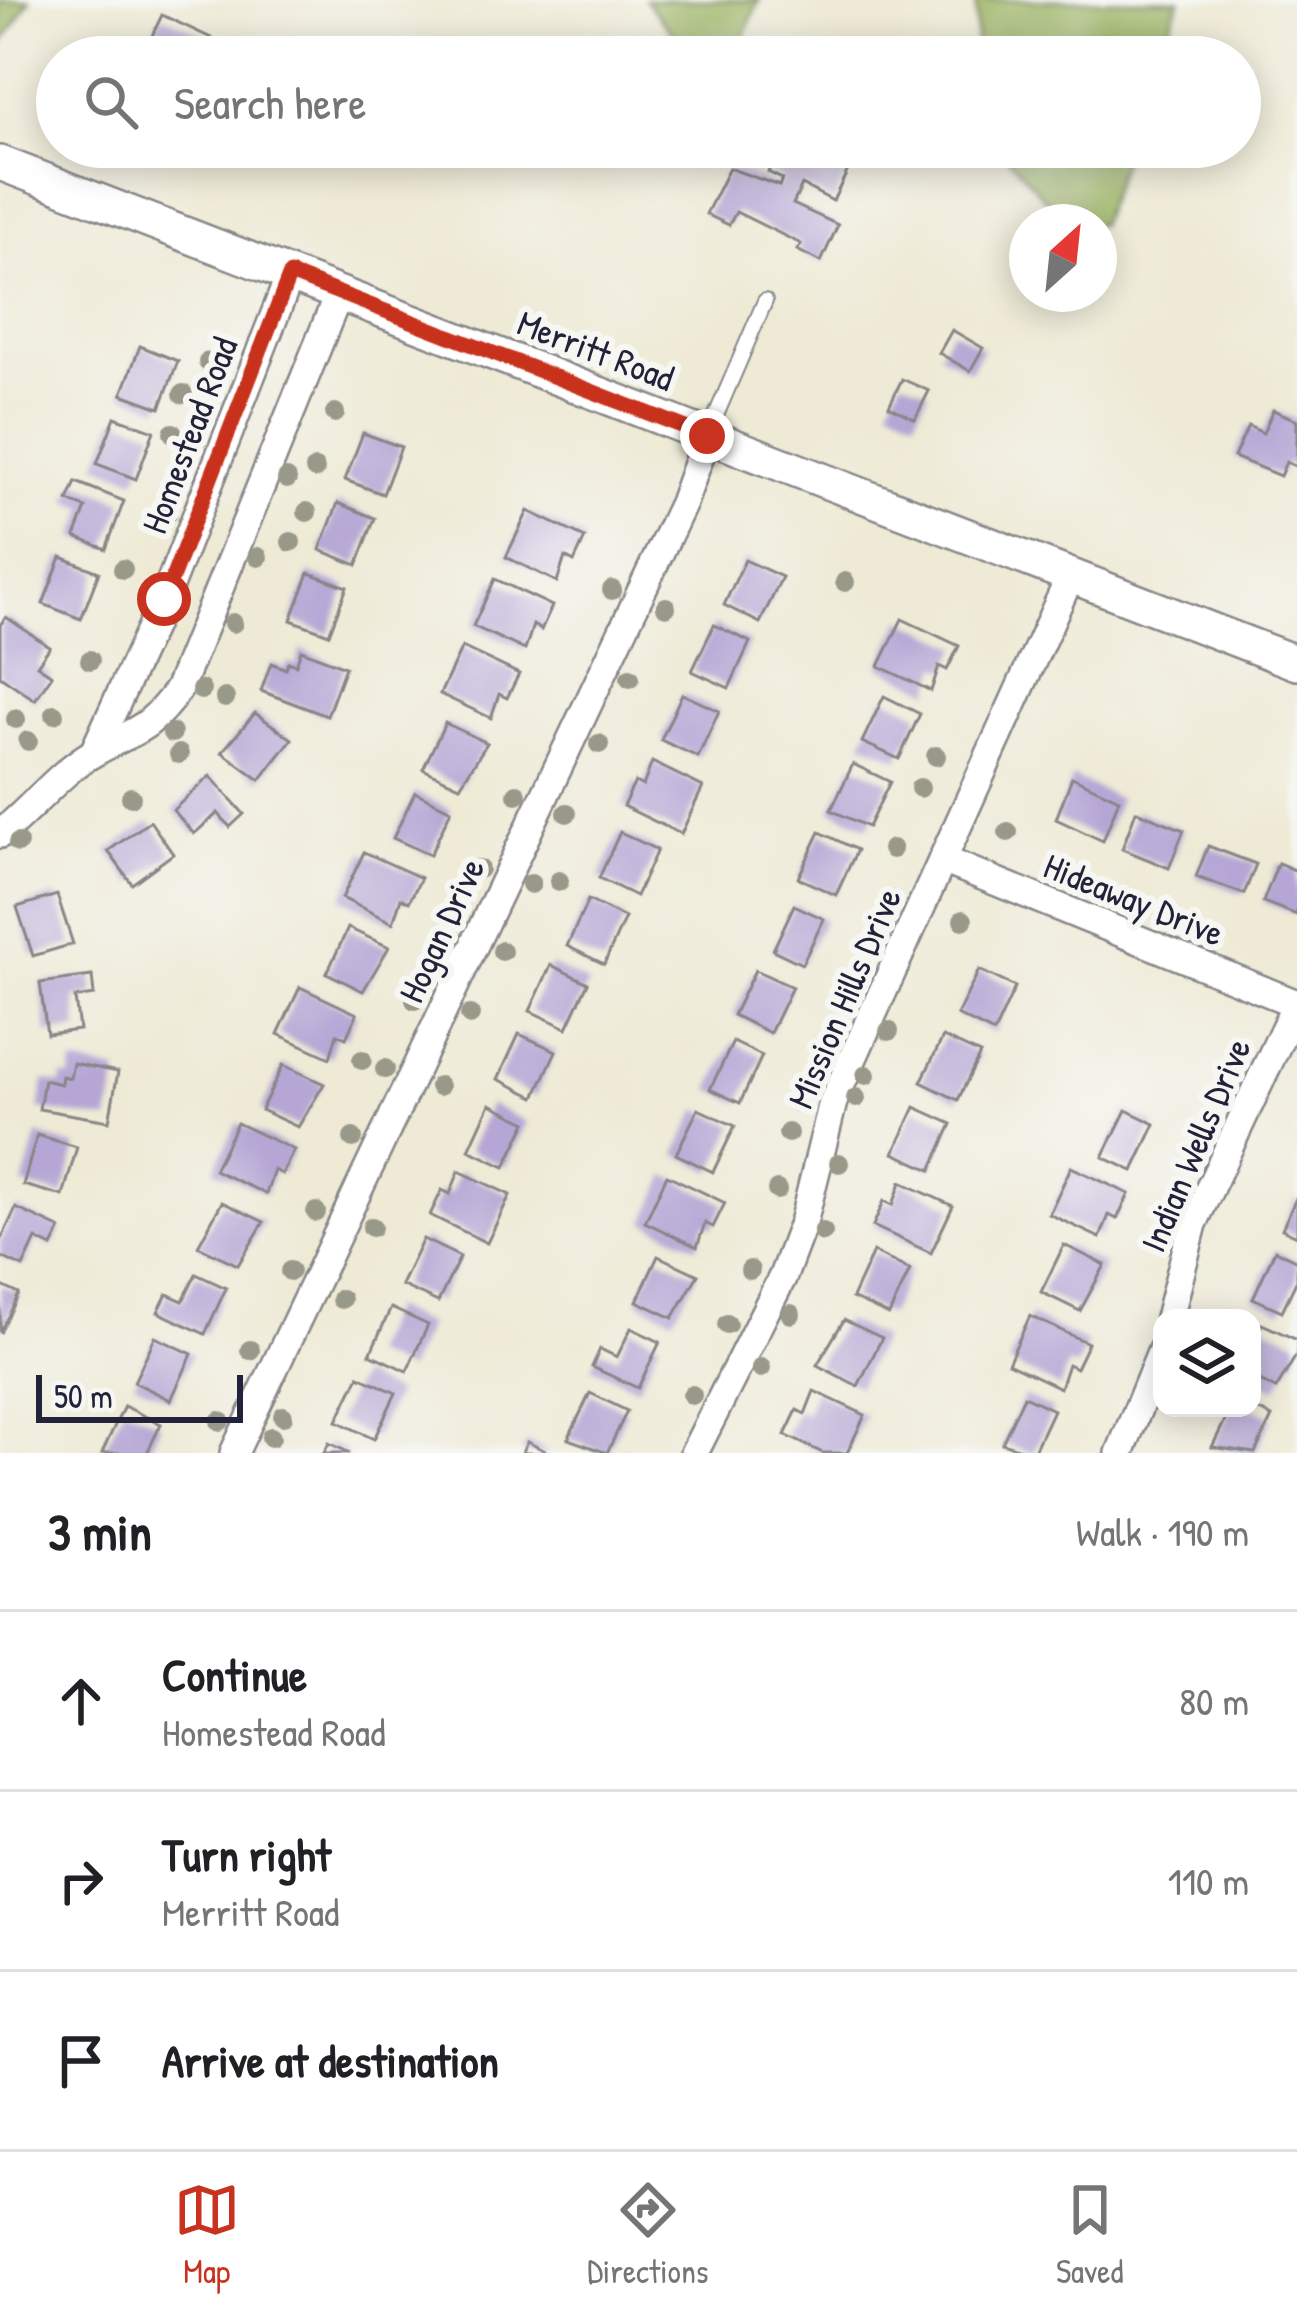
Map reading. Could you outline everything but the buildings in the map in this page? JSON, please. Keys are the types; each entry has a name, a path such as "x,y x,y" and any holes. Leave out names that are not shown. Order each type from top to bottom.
{"street":[{"name":"Merritt Road","path":"0,163 1297,663"},
{"name":"Homestead Road","path":"94,752 164,599 290,274"},
{"name":"Homestead Road","path":"0,834 94,752 127,741 156,720 178,690 340,291"},
{"name":"Hogan Drive","path":"234,1453 683,503 707,436"},
{"name":"Mission Hills Drive","path":"694,1453 784,1276 803,1222 833,1102 1071,575"},
{"name":"Hideaway Drive","path":"943,860 1296,1004"},
{"name":"Indian Wells Drive","path":"1171,1309 1193,1224 1296,1004"},
{"path":"1120,1453 1153,1372"}],"lane":[{"path":"707,436 765,301"}],"green space":[{"path":"0,0 30,0 0,47"},
{"path":"645,0 759,0 744,36 675,36"},
{"path":"976,0 1180,0 1167,36 976,36"},
{"path":"1017,168 1119,168 1107,204 1049,204"}],"route":[{"path":"164,599 290,274 707,436"}]}
